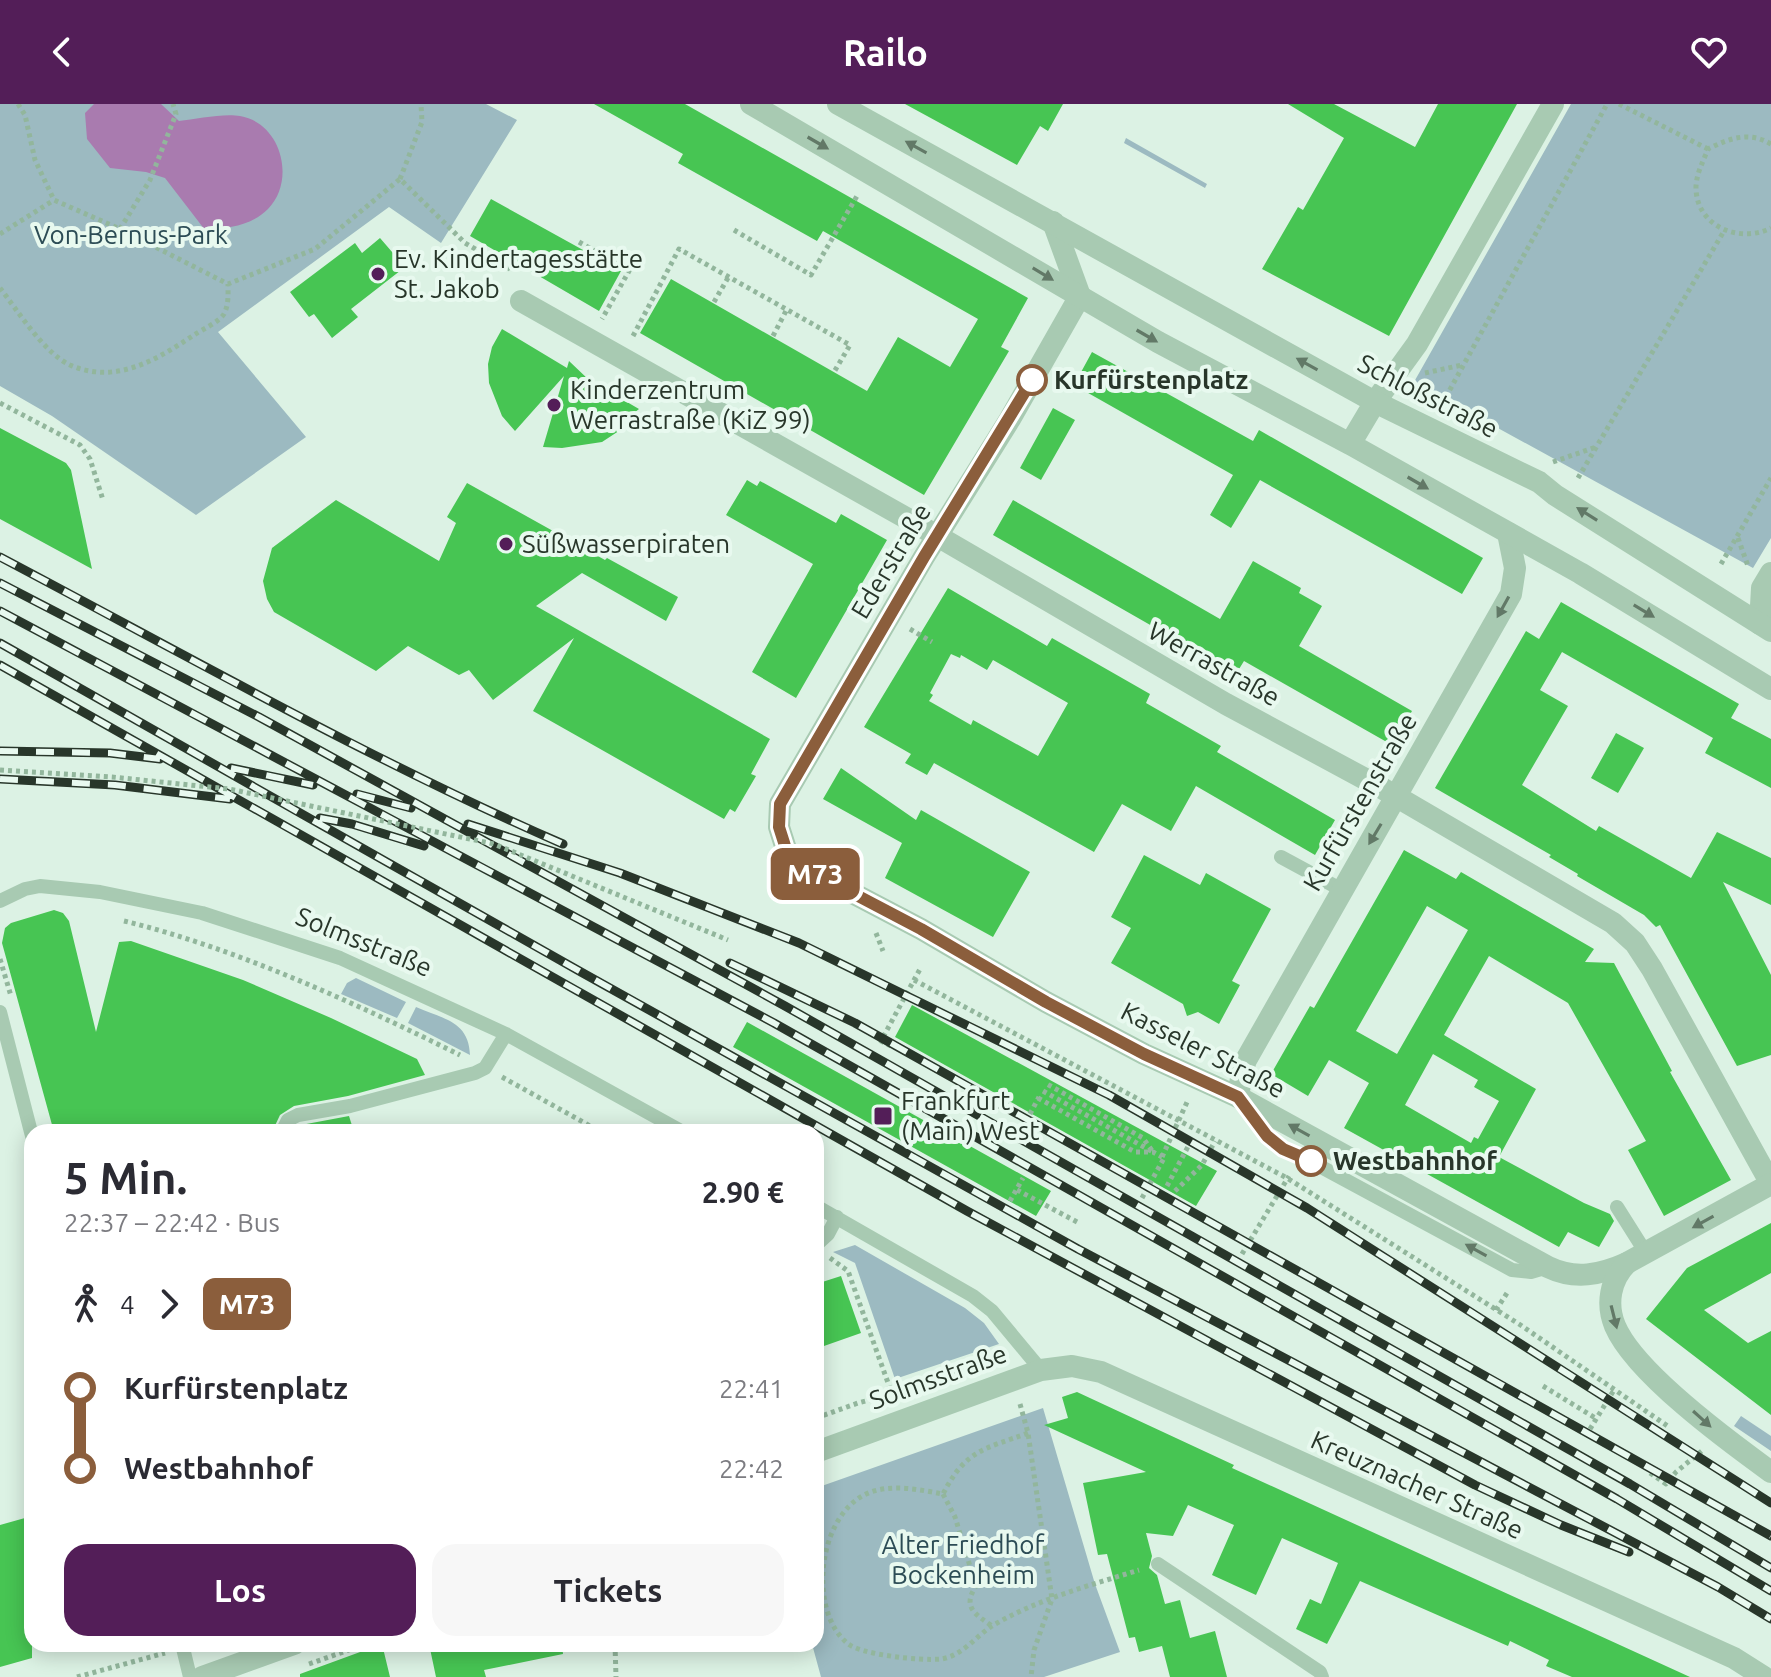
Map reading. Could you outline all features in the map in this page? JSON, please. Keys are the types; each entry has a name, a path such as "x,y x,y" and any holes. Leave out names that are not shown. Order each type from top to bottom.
{"street":[{"path":"751,104 1180,354 1350,444 1508,533 1771,689"},
{"name":"Schloßstraße","path":"838,104 1375,402 1539,482 1765,627"},
{"path":"1350,444 1375,402 1417,344 1553,104"},
{"path":"1053,222 1080,296"},
{"name":"Ederstraße","path":"779,827 780,804 1080,296"},
{"name":"Werrastraße","path":"521,301 1600,915 1635,943 1652,969 1771,1184"},
{"name":"Kurfürstenstraße","path":"1238,1097 1246,1060 1511,594 1515,568 1508,533"},
{"path":"1765,627 1762,588 1771,573"},
{"name":"Kasseler Straße","path":"779,827 786,849 801,866 921,929 1046,1002 1144,1054 1238,1097 1561,1273 1583,1275 1614,1269 1771,1184"},
{"path":"1637,1258 1612,1286 1614,1322 1629,1349 1716,1432 1771,1472"},
{"name":"Kreuznacher Straße","path":"1041,1370 1072,1366 1101,1372 1734,1658 1764,1677"},
{"name":"Solmsstraße","path":"824,1449 1041,1370"},
{"path":"202,1677 272,1652"}],"lane":[{"path":"1281,857 1342,890"},
{"name":"Solmsstraße","path":"0,901 25,889 56,887 100,892 202,913 340,958 506,1034 669,1124"},
{"path":"0,1012 29,1124"},
{"path":"286,1124 298,1115 350,1106 475,1073 485,1068 506,1034"},
{"path":"1617,1207 1637,1258"},
{"name":"Solmsstraße","path":"824,1210 983,1303 1022,1344 1041,1370"},
{"path":"824,1243 837,1217"},
{"path":"1158,1564 1320,1672 1322,1677"},
{"path":"184,1652 190,1677"}],"path":[{"path":"18,104 25,115 35,160 54,200 120,229 228,284 315,249 400,179 422,122 421,104"},
{"path":"120,229 150,180 176,114 173,104"},
{"path":"1442,404 1607,104"},
{"path":"1619,104 1708,149"},
{"path":"1770,140 1740,136 1708,149 1697,173 1696,190 1700,207 1724,231 1754,235 1771,228"},
{"path":"400,179 465,243 512,270"},
{"path":"734,230 811,275 857,196"},
{"path":"0,234 54,200"},
{"path":"1578,478 1724,231"},
{"path":"579,242 629,271 602,319"},
{"path":"633,336 679,249 850,345 834,372"},
{"path":"714,302 729,276"},
{"path":"0,288 47,346 67,363 92,373 122,372 162,356 223,316 228,301 228,284"},
{"path":"773,336 787,309"},
{"path":"1422,374 1463,364"},
{"path":"0,403 80,445 90,459 103,500"},
{"path":"1546,471 1552,462 1597,446"},
{"path":"1721,564 1771,478"},
{"path":"1737,537 1745,558"},
{"path":"910,629 932,642"},
{"path":"0,770 229,789 494,844 728,940"},
{"path":"120,920 232,954 400,1025 468,1059"},
{"path":"872,926 883,951"},
{"path":"891,1046 881,1041 920,969"},
{"path":"914,980 1287,1178 1496,1310 1677,1433"},
{"path":"501,1077 586,1124"},
{"path":"1030,1114 1048,1081 1143,1138 1153,1152"},
{"path":"1043,1091 1162,1157"},
{"path":"1038,1098 1135,1152 1153,1152"},
{"path":"1142,1198 1164,1158 1189,1098"},
{"path":"1167,1186 1191,1141 1181,1136"},
{"path":"1175,1191 1202,1165 1215,1141"},
{"path":"1010,1201 1023,1178"},
{"path":"1242,1254 1287,1178"},
{"path":"1017,1190 1079,1223"},
{"path":"824,1252 848,1271 892,1394"},
{"path":"1496,1310 1515,1280"},
{"path":"824,1415 984,1360"},
{"path":"1543,1386 1597,1419"},
{"path":"1590,1429 1614,1390"},
{"path":"1007,1409 1020,1404 1028,1433 1052,1599 1034,1650 1031,1677"},
{"path":"943,1494 972,1454 1028,1433"},
{"path":"1690,1441 1702,1450"},
{"path":"1650,1473 1666,1484"},
{"path":"943,1494 886,1489 871,1492 852,1503 831,1531 824,1559 824,1599 838,1635 850,1646 903,1657 939,1659 954,1656 992,1626 1052,1599 1158,1564"},
{"path":"943,1494 955,1517 976,1586 968,1602 970,1610 992,1626"},
{"path":"77,1677 162,1652"},
{"path":"301,1668 344,1652"},
{"path":"615,1652 616,1677"}],"green space":[{"name":"Von-Bernus-Park","path":"0,104 486,104 517,120 441,243 389,207 218,332 306,437 196,515 52,416 0,386"},
{"path":"1571,104 1771,104 1771,538 1753,568 1414,382"},
{"path":"1126,138 1207,184 1205,188 1124,143"},
{"path":"356,978 406,1002 397,1018 341,994 347,983"},
{"path":"416,1007 445,1018 460,1028 470,1055 408,1023"},
{"path":"855,1245 965,1308 984,1323 999,1344 895,1379 855,1263 833,1252"},
{"name":"Alter Friedhof Bockenheim","path":"1043,1408 1095,1584 1120,1652 1044,1677 821,1677 814,1652 824,1652 824,1485"},
{"path":"1741,1416 1771,1436 1771,1451 1734,1426"}],"shaded area":[{"path":"94,104 161,104 179,121 226,115 254,121 275,141 280,155 283,169 277,197 268,209 247,223 205,230 165,178 146,172 110,168 87,139 85,113"}],"building":[{"path":"594,104 685,104 1028,298 1001,347 1009,351 924,495 640,333 671,279 867,391 898,337 950,367 978,319 823,231 817,241 678,163 683,154"},
{"path":"905,104 1063,104 1048,131 1040,126 1017,165"},
{"path":"1288,104 1334,104 1415,147 1438,104 1517,104 1389,336 1262,269 1298,207 1303,210 1344,138"},
{"path":"491,199 621,271 599,311 470,236"},
{"path":"380,238 405,267 351,309 358,317 332,338 314,314 309,317 290,292 355,243 362,253"},
{"path":"502,329 567,368 569,361 589,380 639,409 624,421 628,425 602,442 562,448 543,447 564,376 515,431 502,416 489,383 488,364 492,347"},
{"path":"1092,352 1253,441 1259,430 1483,558 1462,594 1260,480 1231,528 1210,515 1233,475 1074,385"},
{"path":"1053,408 1075,420 1041,480 1020,468"},
{"path":"0,428 66,463 71,470 92,569 0,519"},
{"path":"747,480 757,486 760,481 836,523 841,514 887,540 796,698 752,672 813,564 726,515"},
{"path":"467,483 678,597 666,621 582,573 536,606 770,739 751,774 756,776 735,812 730,809 724,819 533,711 574,638 493,700 469,670 459,675 408,646 376,671 274,612 263,581 272,548 336,500 439,561 456,523 447,517"},
{"path":"1013,500 1220,619 1253,561 1301,588 1299,593 1322,606 1299,646 1412,711 1392,745 1244,661 1236,674 993,535"},
{"path":"948,588 1047,646 1052,638 1150,694 1146,703 1221,746 1217,752 1335,820 1315,855 1196,786 1171,831 1122,804 1094,852 934,763 927,775 905,763 911,754 864,727","holes":["951,654 960,658 961,655 987,670 993,660 1068,703 1038,756 973,720 971,725 929,701 933,695 930,693"]},
{"path":"1561,602 1739,704 1731,718 1771,739 1771,788 1705,753 1713,738 1562,652 1540,690 1568,706 1522,785 1596,831 1599,826 1691,878 1717,832 1771,858 1771,905 1723,882 1771,975 1771,1055 1737,1066 1660,925 1656,927 1644,915 1577,876 1549,857 1551,855 1435,788 1526,631 1539,639"},
{"path":"1616,733 1644,748 1618,793 1591,778"},
{"path":"841,768 916,820 921,810 1030,872 993,937 885,878 902,843 823,799"},
{"path":"1404,850 1456,879 1461,872 1594,949 1585,962 1614,963 1670,1072 1731,1180 1664,1216 1628,1150 1646,1141 1568,1003 1489,956 1444,1035 1536,1089 1499,1157 1610,1214 1614,1221 1599,1247 1568,1232 1559,1247 1344,1128 1369,1083 1329,1060 1308,1096 1271,1074 1310,1006 1314,1008","holes":["1427,906 1468,930 1397,1054 1356,1031","1433,1054 1478,1080 1474,1087 1499,1101 1478,1139 1474,1137 1471,1143 1405,1105"]},
{"path":"1144,855 1200,885 1206,873 1271,909 1232,981 1240,985 1219,1024 1198,1012 1187,1016 1183,1004 1111,963 1131,928 1111,917"},
{"path":"54,910 63,913 69,921 96,1032 119,942 131,941 243,980 331,1018 417,1059 425,1075 348,1096 294,1106 280,1115 276,1124 52,1124 2,943 5,928 11,923"},
{"path":"912,1005 1217,1171 1196,1206 895,1037"},
{"path":"747,1022 1051,1191 1036,1216 733,1047"},
{"path":"349,1116 352,1124 306,1124"},
{"path":"1771,1223 1771,1273 1704,1310 1748,1343 1771,1331 1771,1415 1646,1319 1687,1268"},
{"path":"841,1276 861,1333 824,1346 824,1281"},
{"path":"1077,1392 1234,1465 1232,1468 1690,1677 1572,1677 1546,1666 1549,1660 1510,1641 1508,1646 1360,1581 1327,1644 1296,1629 1310,1599 1321,1604 1338,1563 1282,1538 1256,1595 1212,1575 1234,1525 1188,1505 1173,1536 1146,1533 1152,1556 1149,1568 1157,1575 1165,1604 1180,1600 1190,1638 1215,1631 1227,1677 1170,1677 1162,1646 1139,1652 1135,1637 1129,1638 1107,1554 1098,1555 1083,1483 1146,1472 1044,1425 1068,1418 1062,1397"},
{"path":"24,1518 24,1652 32,1652 32,1658 0,1667 0,1525"},
{"path":"360,1652 384,1652 390,1677 300,1677 300,1674"},
{"path":"431,1652 563,1652 484,1670 486,1677 436,1677"}],"railway":[{"path":"0,557 349,742 563,844"},
{"path":"0,583 259,717 785,1006 1630,1484 1771,1568"},
{"path":"0,611 774,1023 1617,1499 1771,1591"},
{"path":"0,643 1078,1249 1718,1587 1771,1619"},
{"path":"0,665 813,1124"},
{"path":"0,751 110,753 160,759"},
{"path":"231,768 313,785"},
{"path":"0,779 115,785 230,799"},
{"path":"357,794 411,808"},
{"path":"320,818 352,824 424,846"},
{"path":"468,824 620,873 799,943 1109,1095 1307,1208 1771,1503"},
{"path":"730,963 855,1023 1771,1536"},
{"path":"824,1130 967,1211 1475,1485 1629,1552"}],"bus line":[{"name":"M73","path":"1032,380 924,557 780,804 779,827 786,849 801,866 921,929 1046,1002 1144,1054 1238,1097 1267,1136 1283,1149 1311,1161"}],"place":[{"name":"Ev. Kindertagesstätte St. Jakob","path":"378,274"},
{"name":"Kurfürstenplatz","path":"1032,380"},
{"name":"Kinderzentrum Werrastraße (KiZ 99)","path":"554,405"},
{"name":"Süßwasserpiraten","path":"506,544"},
{"name":"Frankfurt (Main) West","path":"883,1116"},
{"name":"Westbahnhof","path":"1311,1161"}]}
